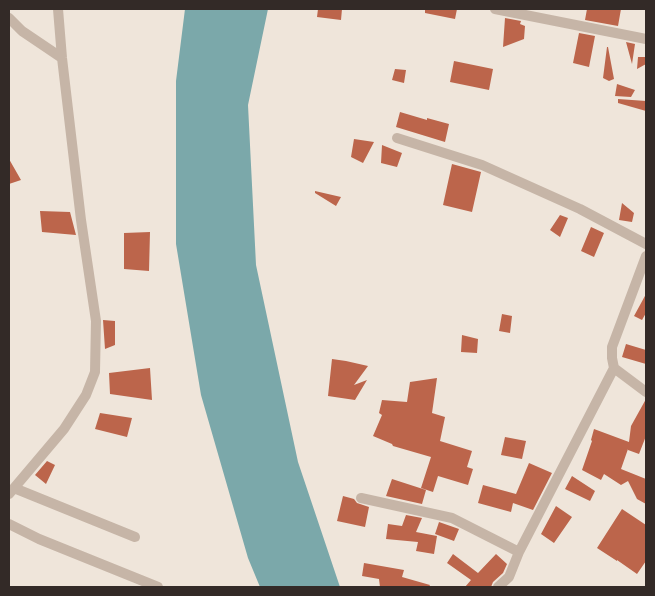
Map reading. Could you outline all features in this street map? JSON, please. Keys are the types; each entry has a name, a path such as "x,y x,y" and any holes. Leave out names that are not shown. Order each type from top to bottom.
{"street":[{"path":"58,9 81,220 96,320 95,372 86,395 64,429 12,491 135,537"},
{"path":"495,9 646,39"},
{"path":"9,18 22,31 62,58"},
{"path":"397,138 482,165 580,209 646,244"},
{"path":"498,587 509,577 519,552 614,368 612,347 646,256"},
{"path":"614,368 646,392"},
{"path":"361,498 452,518 519,552"},
{"path":"9,524 39,539 158,587"}],"water":[{"path":"185,9 268,9 248,105 256,265 298,462 340,587 260,587 248,558 201,395 176,244 176,81"}],"building":[{"path":"318,9 342,9 341,20 317,17"},
{"path":"425,9 457,9 455,19 425,13"},
{"path":"587,9 621,9 618,26 585,20"},
{"path":"505,18 521,21 520,24 525,26 524,39 503,47"},
{"path":"579,33 595,36 589,67 573,63"},
{"path":"626,42 635,44 632,64"},
{"path":"607,47 614,79 609,81 603,78"},
{"path":"638,57 646,57 646,64 637,69"},
{"path":"454,61 493,69 489,90 450,82"},
{"path":"395,69 406,70 404,83 392,80"},
{"path":"617,84 635,90 631,97 615,96"},
{"path":"618,99 646,101 646,111 618,103"},
{"path":"400,112 449,124 445,142 396,127"},
{"path":"354,139 374,142 363,163 351,157"},
{"path":"382,145 402,153 397,167 381,163"},
{"path":"9,159 21,180 9,184"},
{"path":"452,164 481,172 472,212 443,205"},
{"path":"315,191 341,197 336,206 315,193"},
{"path":"622,203 634,213 632,222 619,220"},
{"path":"40,211 70,212 76,235 42,232"},
{"path":"560,215 568,218 560,237 550,230"},
{"path":"591,227 604,233 594,257 581,251"},
{"path":"150,232 149,271 124,269 124,233"},
{"path":"646,294 646,313 642,320 634,316"},
{"path":"502,314 512,316 510,333 499,331"},
{"path":"103,320 115,321 115,345 105,349"},
{"path":"462,335 478,339 477,353 461,352"},
{"path":"626,344 646,350 646,364 622,357"},
{"path":"332,359 368,366 354,385 367,380 355,400 328,396"},
{"path":"150,368 152,400 110,394 109,373"},
{"path":"437,378 432,413 445,417 440,441 472,451 467,467 473,469 468,485 438,476 433,492 421,488 431,457 393,446 373,436 382,415 379,413 382,400 407,402 410,382"},
{"path":"646,399 646,436 639,454 628,449 621,469 646,479 646,504 637,499 628,481 621,485 604,474 601,480 582,470 594,429 629,442 631,426"},
{"path":"100,413 132,418 127,437 95,429"},
{"path":"505,437 526,441 522,459 501,455"},
{"path":"47,461 55,465 46,484 35,475"},
{"path":"529,463 552,473 533,510 513,503 511,512 478,503 483,485 516,494"},
{"path":"572,476 595,491 590,501 565,489"},
{"path":"392,479 426,490 422,504 386,496"},
{"path":"343,496 354,499 357,503 369,507 365,527 337,521"},
{"path":"556,506 572,517 554,543 541,534"},
{"path":"622,509 646,525 646,561 637,574 597,548"},
{"path":"406,515 422,518 416,532 437,536 434,554 416,551 418,542 386,539 388,524 402,526"},
{"path":"439,522 459,529 454,541 435,534"},
{"path":"453,554 478,573 496,554 507,564 503,573 493,582 491,587 465,587 471,580 447,563"},
{"path":"364,563 404,570 402,577 430,585 429,587 380,587 379,579 362,576"}]}
